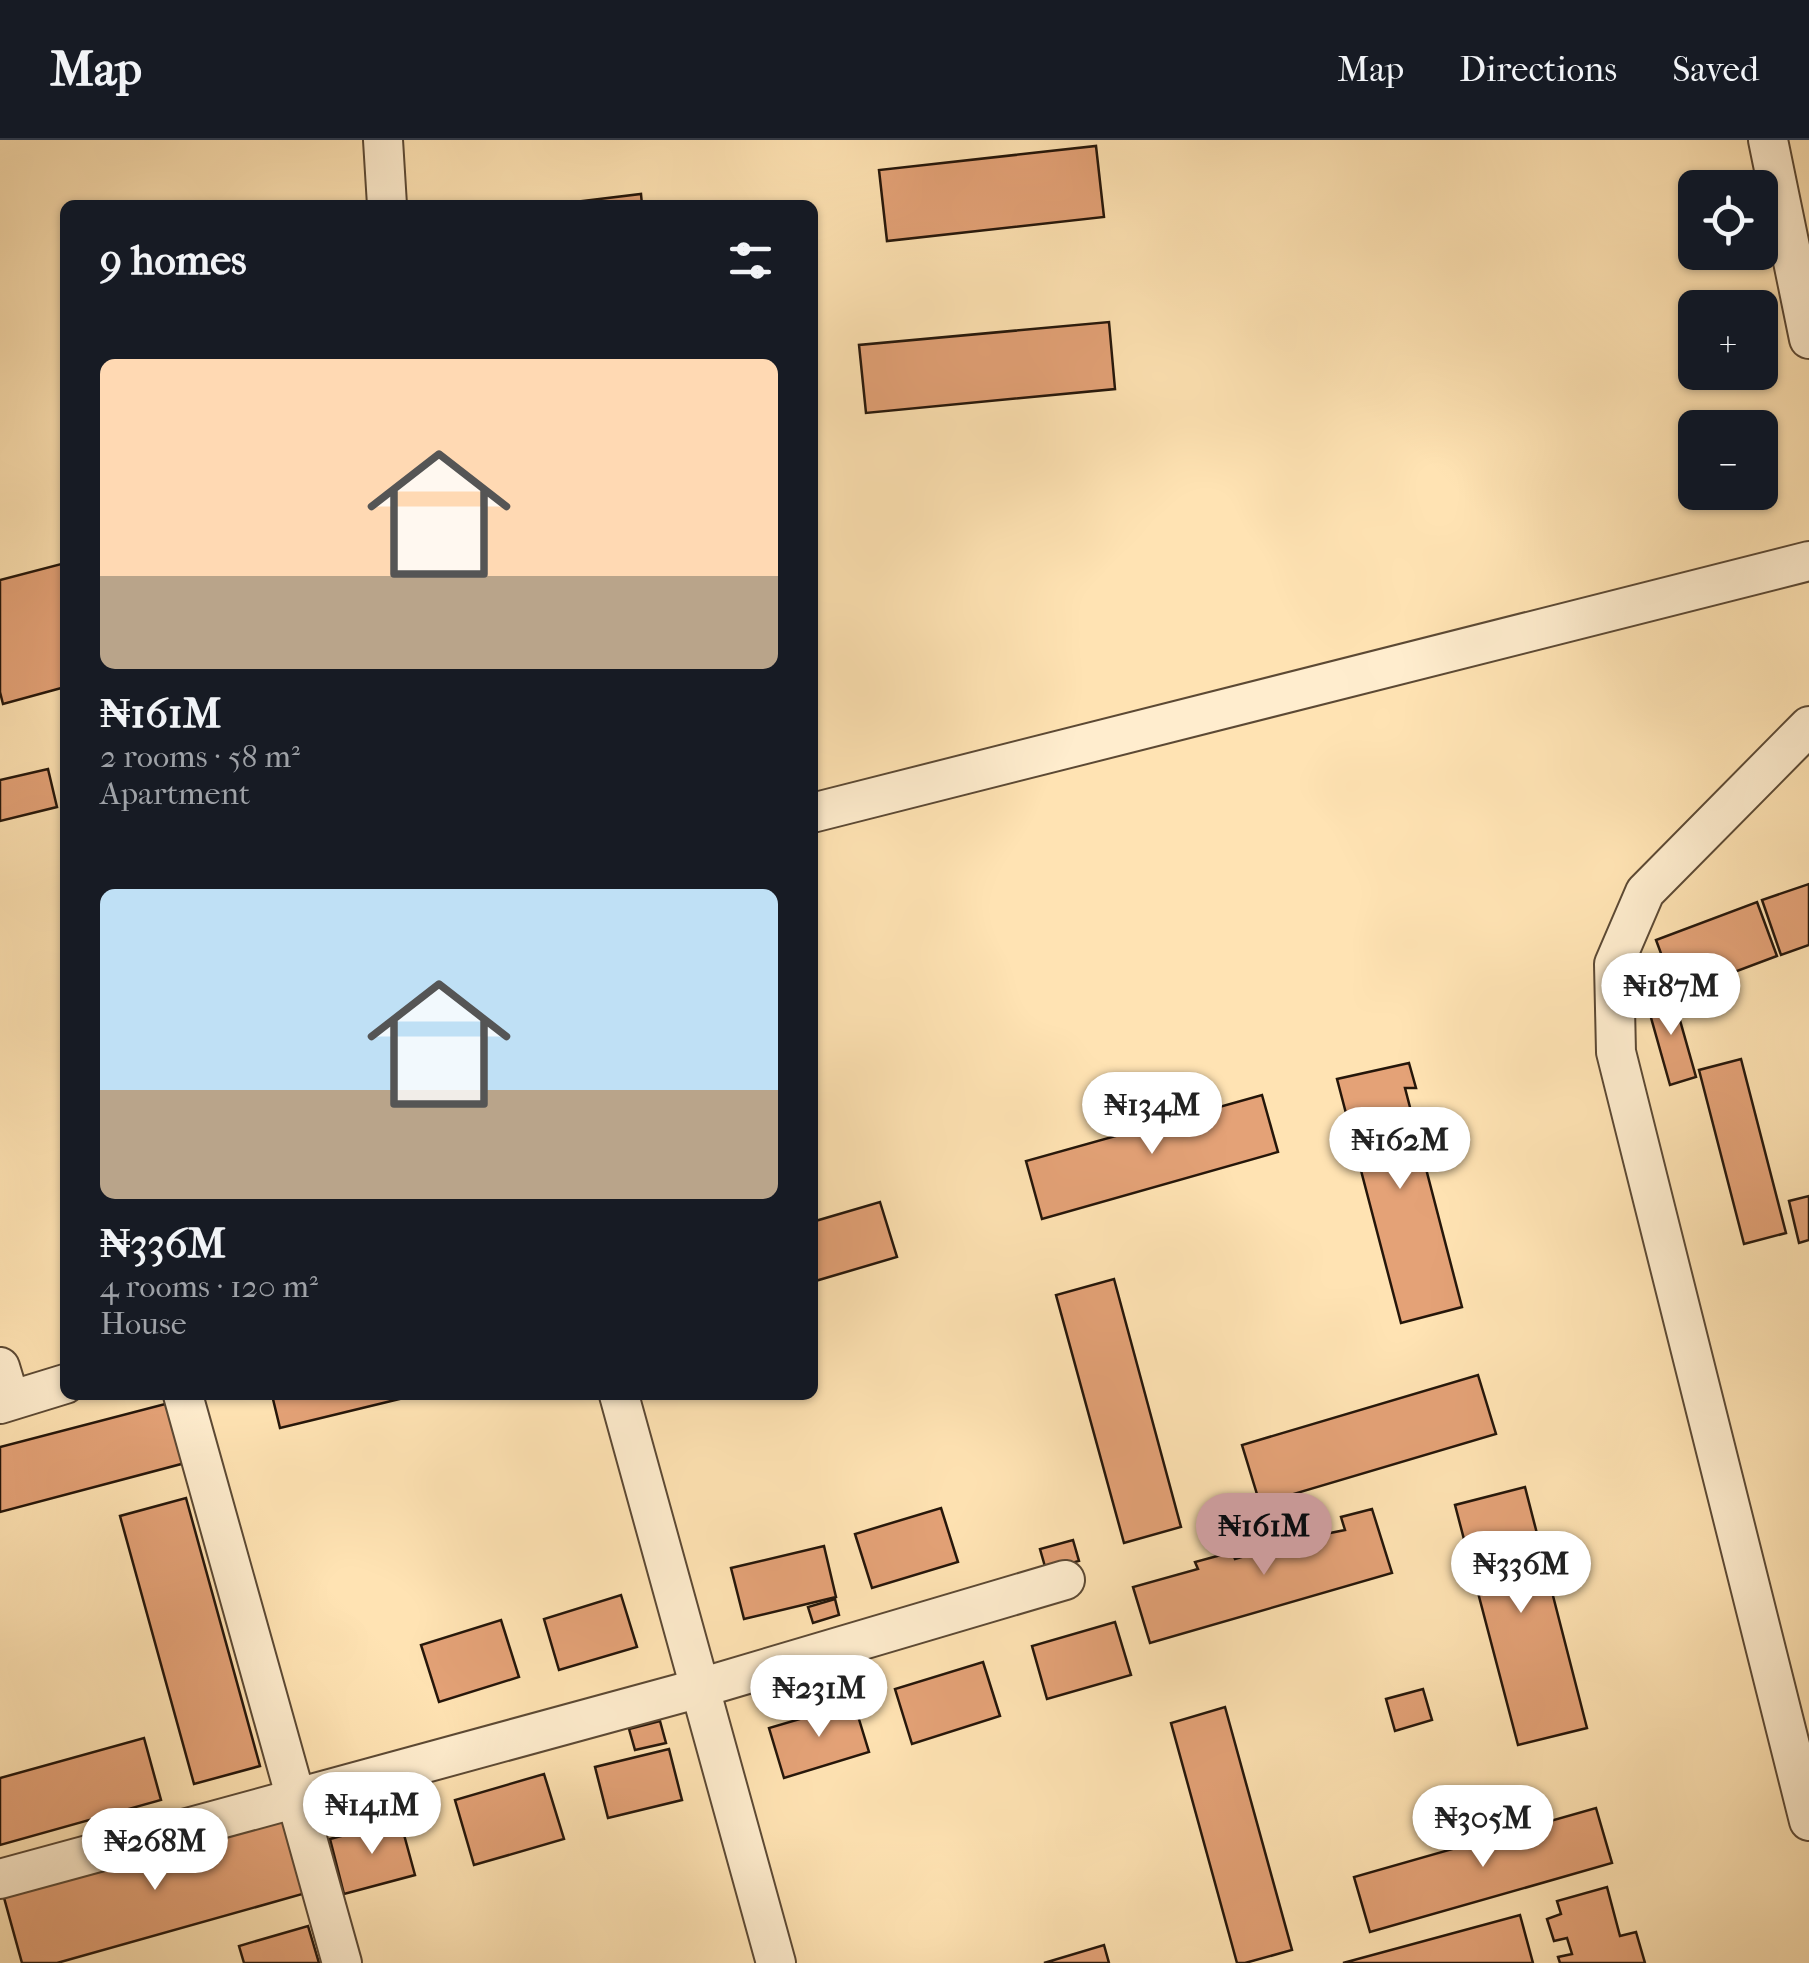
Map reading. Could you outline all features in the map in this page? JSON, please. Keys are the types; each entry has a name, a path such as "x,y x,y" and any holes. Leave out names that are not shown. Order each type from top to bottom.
{"street":[{"path":"383,140 387,200"},
{"path":"1768,140 1809,339"},
{"path":"818,810 1809,561"},
{"path":"1809,726 1646,892 1614,964 1616,1052 1809,1822"},
{"path":"4,1390 60,1384"},
{"path":"185,1400 342,1963"},
{"path":"621,1400 776,1963"},
{"path":"0,1879 700,1688 1065,1580"}],"building":[{"path":"1096,146 1104,217 887,241 879,170"},
{"path":"641,194 642,200 591,200"},
{"path":"1109,322 1115,389 866,413 859,345"},
{"path":"60,564 60,688 3,704 0,692 0,580"},
{"path":"48,769 57,807 0,821 0,780"},
{"path":"1809,884 1809,945 1781,955 1762,900"},
{"path":"1757,902 1777,956 1676,994 1656,940"},
{"path":"1672,992 1696,1077 1670,1085 1646,1000"},
{"path":"1741,1059 1786,1233 1744,1244 1699,1070"},
{"path":"1409,1063 1416,1088 1405,1088 1462,1307 1401,1323 1337,1079"},
{"path":"1262,1095 1278,1152 1042,1219 1026,1161"},
{"path":"1809,1196 1809,1240 1799,1243 1789,1201"},
{"path":"880,1202 897,1257 818,1280 818,1220"},
{"path":"1114,1279 1181,1527 1124,1543 1056,1295"},
{"path":"1478,1375 1496,1434 1260,1504 1242,1445"},
{"path":"273,1400 395,1400 280,1428"},
{"path":"169,1403 185,1463 0,1512 0,1447"},
{"path":"1525,1487 1587,1728 1518,1745 1455,1505"},
{"path":"186,1498 260,1766 194,1784 120,1516"},
{"path":"941,1508 958,1562 872,1588 855,1534"},
{"path":"1372,1509 1392,1573 1150,1643 1133,1587 1198,1569 1195,1562 1232,1552 1235,1559 1279,1546 1276,1535 1311,1525 1315,1536 1345,1530 1341,1517"},
{"path":"1073,1540 1079,1561 1046,1570 1040,1549"},
{"path":"824,1546 836,1597 744,1619 731,1568"},
{"path":"621,1595 637,1647 559,1670 544,1619"},
{"path":"835,1599 839,1615 813,1623 808,1607"},
{"path":"501,1620 519,1677 439,1702 421,1645"},
{"path":"1115,1622 1131,1675 1047,1699 1032,1646"},
{"path":"983,1662 1000,1716 912,1744 895,1689"},
{"path":"1423,1689 1432,1720 1395,1731 1386,1699"},
{"path":"854,1703 869,1752 784,1778 769,1728"},
{"path":"1225,1707 1292,1950 1245,1963 1237,1963 1171,1723"},
{"path":"660,1721 666,1743 635,1750 629,1729"},
{"path":"144,1738 161,1800 0,1845 0,1778"},
{"path":"669,1749 682,1800 608,1818 595,1767"},
{"path":"544,1774 564,1839 474,1865 455,1800"},
{"path":"1596,1808 1612,1863 1370,1932 1354,1877"},
{"path":"284,1815 306,1893 57,1963 22,1963 3,1894"},
{"path":"400,1820 415,1875 344,1894 330,1839"},
{"path":"1607,1887 1620,1936 1636,1932 1645,1963 1560,1963 1558,1957 1572,1954 1567,1938 1554,1941 1547,1919 1561,1914 1557,1901"},
{"path":"1520,1915 1533,1963 1343,1963"},
{"path":"308,1926 319,1963 244,1963 239,1946"},
{"path":"1104,1945 1109,1963 1044,1963"}]}
